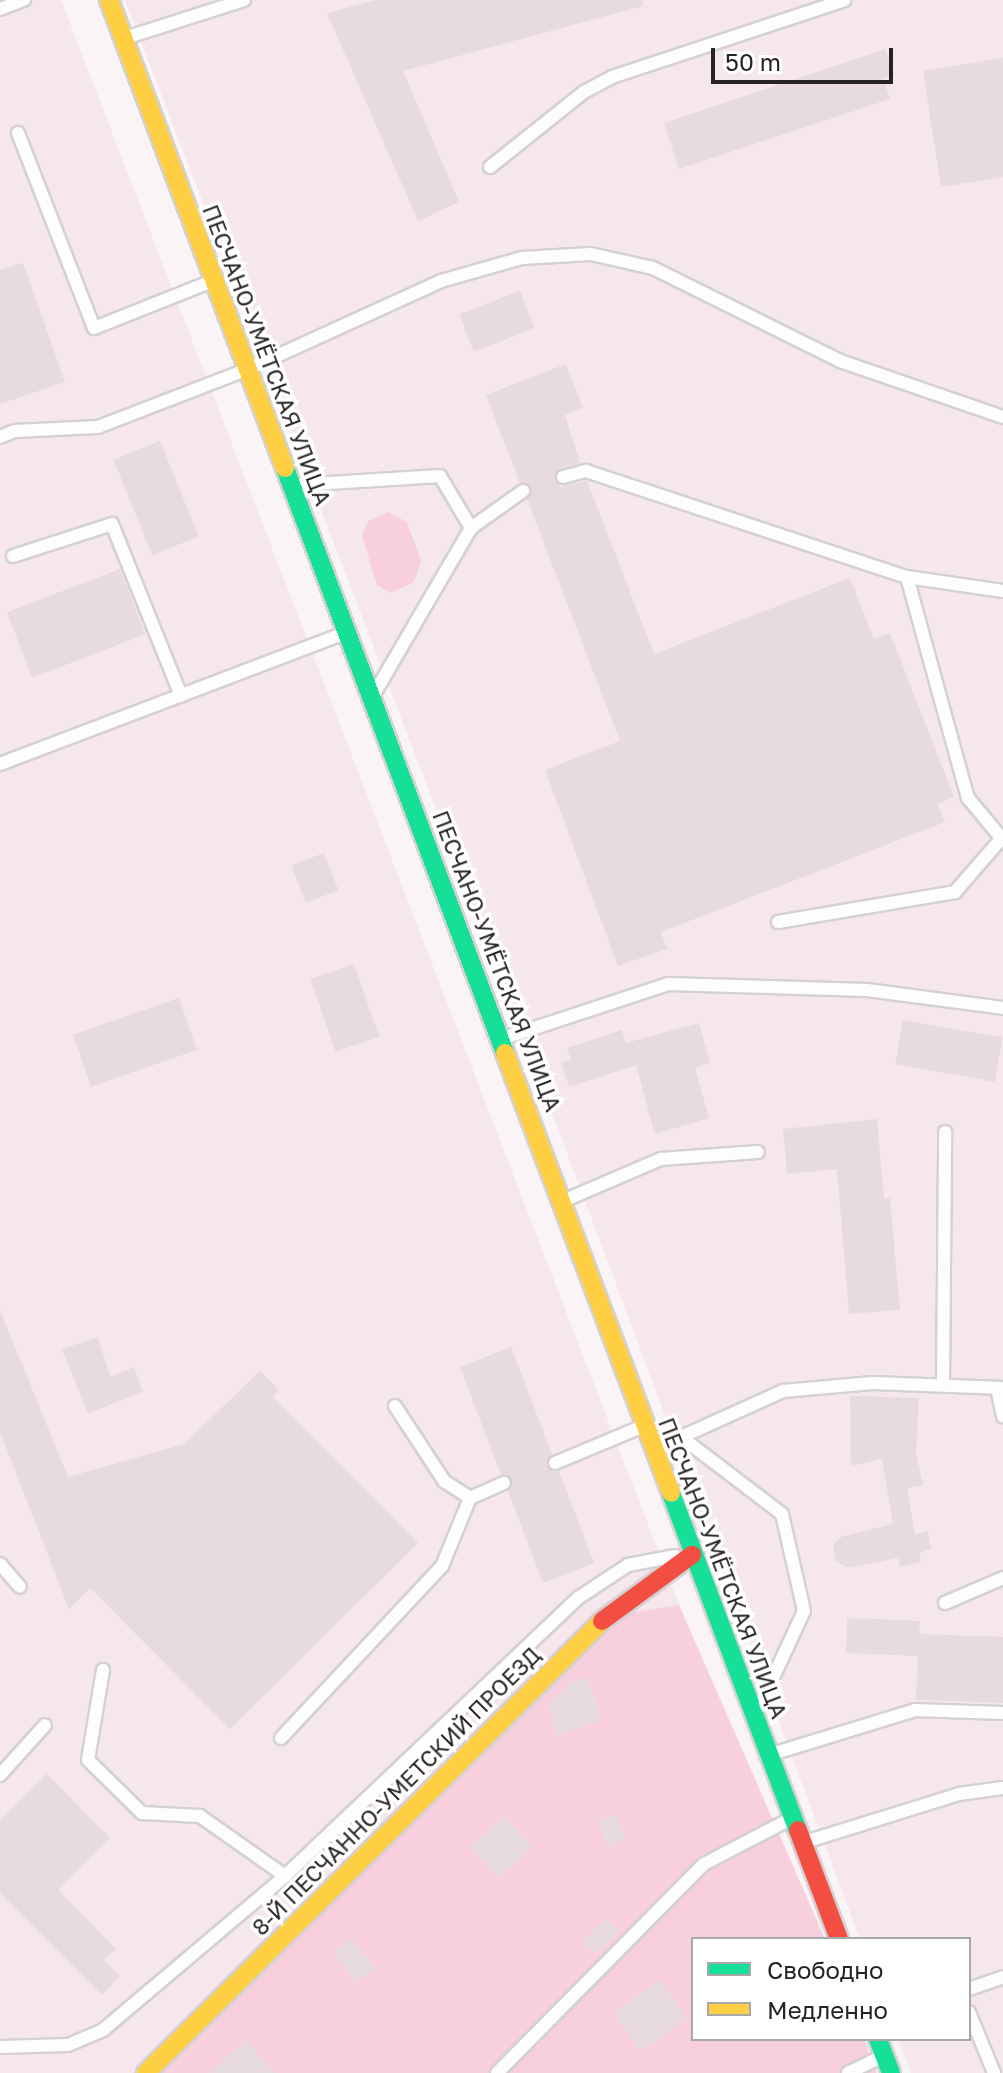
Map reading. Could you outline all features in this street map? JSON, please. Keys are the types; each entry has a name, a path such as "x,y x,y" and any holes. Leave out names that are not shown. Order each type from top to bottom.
{"main road":[{"name":"ПЕСЧАНО-УМЁТСКАЯ УЛИЦА","path":"109,0 345,633 563,1201 652,1450 838,1937"},
{"name":"8-Й ПЕСЧАННО-УМЕТСКИЙ ПРОЕЗД","path":"146,2073 603,1620 692,1555"}],"lane":[{"path":"0,9 24,0"},
{"path":"122,39 244,0"},
{"path":"490,167 584,92 612,77 845,0"},
{"path":"18,133 94,328 213,281"},
{"path":"0,437 15,431 98,427 246,370 441,281 522,258 591,254 653,268 840,361 1003,417"},
{"path":"563,477 586,471 907,577 1003,591"},
{"path":"290,485 440,476 471,528"},
{"path":"370,699 471,528 523,491"},
{"path":"13,556 112,524 181,696"},
{"path":"778,922 955,892 1002,840 968,798 907,577"},
{"path":"0,764 345,633"},
{"path":"502,1039 668,984 867,990 1003,1008"},
{"path":"943,1383 945,1132"},
{"path":"563,1201 661,1159 758,1152"},
{"path":"652,1450 783,1391 943,1383 1000,1388 1003,1416"},
{"path":"395,1406 444,1481 470,1498"},
{"path":"555,1463 643,1426"},
{"path":"681,1437 782,1514 804,1611 754,1717"},
{"path":"281,1738 442,1566 470,1498 504,1483"},
{"path":"0,2047 68,2045 103,2030 285,1876 578,1598 628,1565 692,1555"},
{"path":"0,1564 20,1587"},
{"path":"945,1603 1003,1578"},
{"path":"103,1670 88,1760 142,1813 200,1816 285,1876"},
{"path":"769,1755 915,1710 1003,1713"},
{"path":"0,1775 45,1725"},
{"path":"802,1843 959,1794 1003,1788"},
{"path":"497,2073 704,1864 793,1818"},
{"path":"971,1988 1003,1977"},
{"path":"971,2017 994,2073"},
{"path":"848,2073 884,2056"}],"shaded area":[{"path":"0,0 61,0 679,1605 592,1619 133,2073 0,2073"},
{"path":"125,0 1003,0 1003,2073 911,2073 899,2041 971,2041 971,1937 859,1937 528,1048"},
{"path":"388,512 407,522 421,561 414,582 391,593 377,585 362,536 368,521"},
{"path":"679,1605 824,1937 691,1937 691,2041 865,2041 877,2073 133,2073 592,1619"}],"building":[{"path":"376,0 642,0 643,6 403,71 459,202 418,221 327,13"},
{"path":"885,49 894,74 883,78 890,99 679,169 664,123"},
{"path":"1003,58 1003,177 941,187 923,71"},
{"path":"23,263 65,382 0,404 0,270"},
{"path":"520,291 534,328 474,352 459,314"},
{"path":"566,364 583,408 565,415 580,463 557,470 555,480 561,486 587,481 654,654 850,578 874,639 890,633 954,797 938,804 945,822 661,932 667,949 618,966 545,770 620,741 527,499 531,486 520,483 486,395"},
{"path":"160,441 199,536 152,555 114,460"},
{"path":"120,569 145,634 32,678 7,612"},
{"path":"324,853 338,890 306,903 291,866"},
{"path":"354,964 379,1037 336,1052 311,979"},
{"path":"179,998 197,1050 91,1086 73,1034"},
{"path":"903,1020 1002,1038 995,1082 895,1064"},
{"path":"699,1023 710,1063 695,1068 709,1118 655,1134 636,1065 569,1087 561,1063 571,1060 567,1048 622,1030 626,1043"},
{"path":"877,1119 884,1199 890,1198 900,1310 849,1314 837,1169 787,1174 783,1129"},
{"path":"0,1310 68,1477 184,1444 260,1371 279,1390 273,1397 418,1543 230,1729 90,1588 69,1609 0,1432"},
{"path":"98,1337 110,1377 134,1367 143,1392 88,1413 62,1349"},
{"path":"511,1347 552,1454 546,1466 559,1471 594,1563 543,1583 508,1491 512,1480 501,1475 460,1367"},
{"path":"850,1396 919,1398 916,1452 923,1485 907,1488 915,1535 928,1531 931,1549 919,1553 921,1562 900,1567 898,1558 849,1568 836,1562 833,1545 841,1537 893,1524 882,1459 851,1466"},
{"path":"847,1618 920,1621 919,1634 1003,1637 1003,1703 916,1700 918,1656 846,1653"},
{"path":"588,1677 602,1720 557,1735 548,1705 570,1683"},
{"path":"47,1774 110,1838 58,1890 116,1949 104,1960 120,1976 102,1995 0,1893 0,1820"},
{"path":"616,1814 626,1839 608,1847 597,1821"},
{"path":"504,1816 533,1847 499,1878 470,1847"},
{"path":"606,1918 619,1931 595,1954 583,1941"},
{"path":"352,1938 375,1968 357,1982 334,1952"},
{"path":"660,1980 687,2019 640,2051 613,2013"},
{"path":"246,2040 275,2073 209,2073"}],"traffic: fast":[{"path":"285,468 505,1053"},
{"path":"671,1493 798,1830"},
{"path":"879,2041 891,2073"}],"traffic: slow":[{"path":"109,0 285,468"},
{"path":"505,1053 671,1493"},
{"path":"146,2073 602,1621"}],"traffic: jam":[{"path":"602,1621 692,1555"},
{"path":"798,1830 838,1937"}]}
